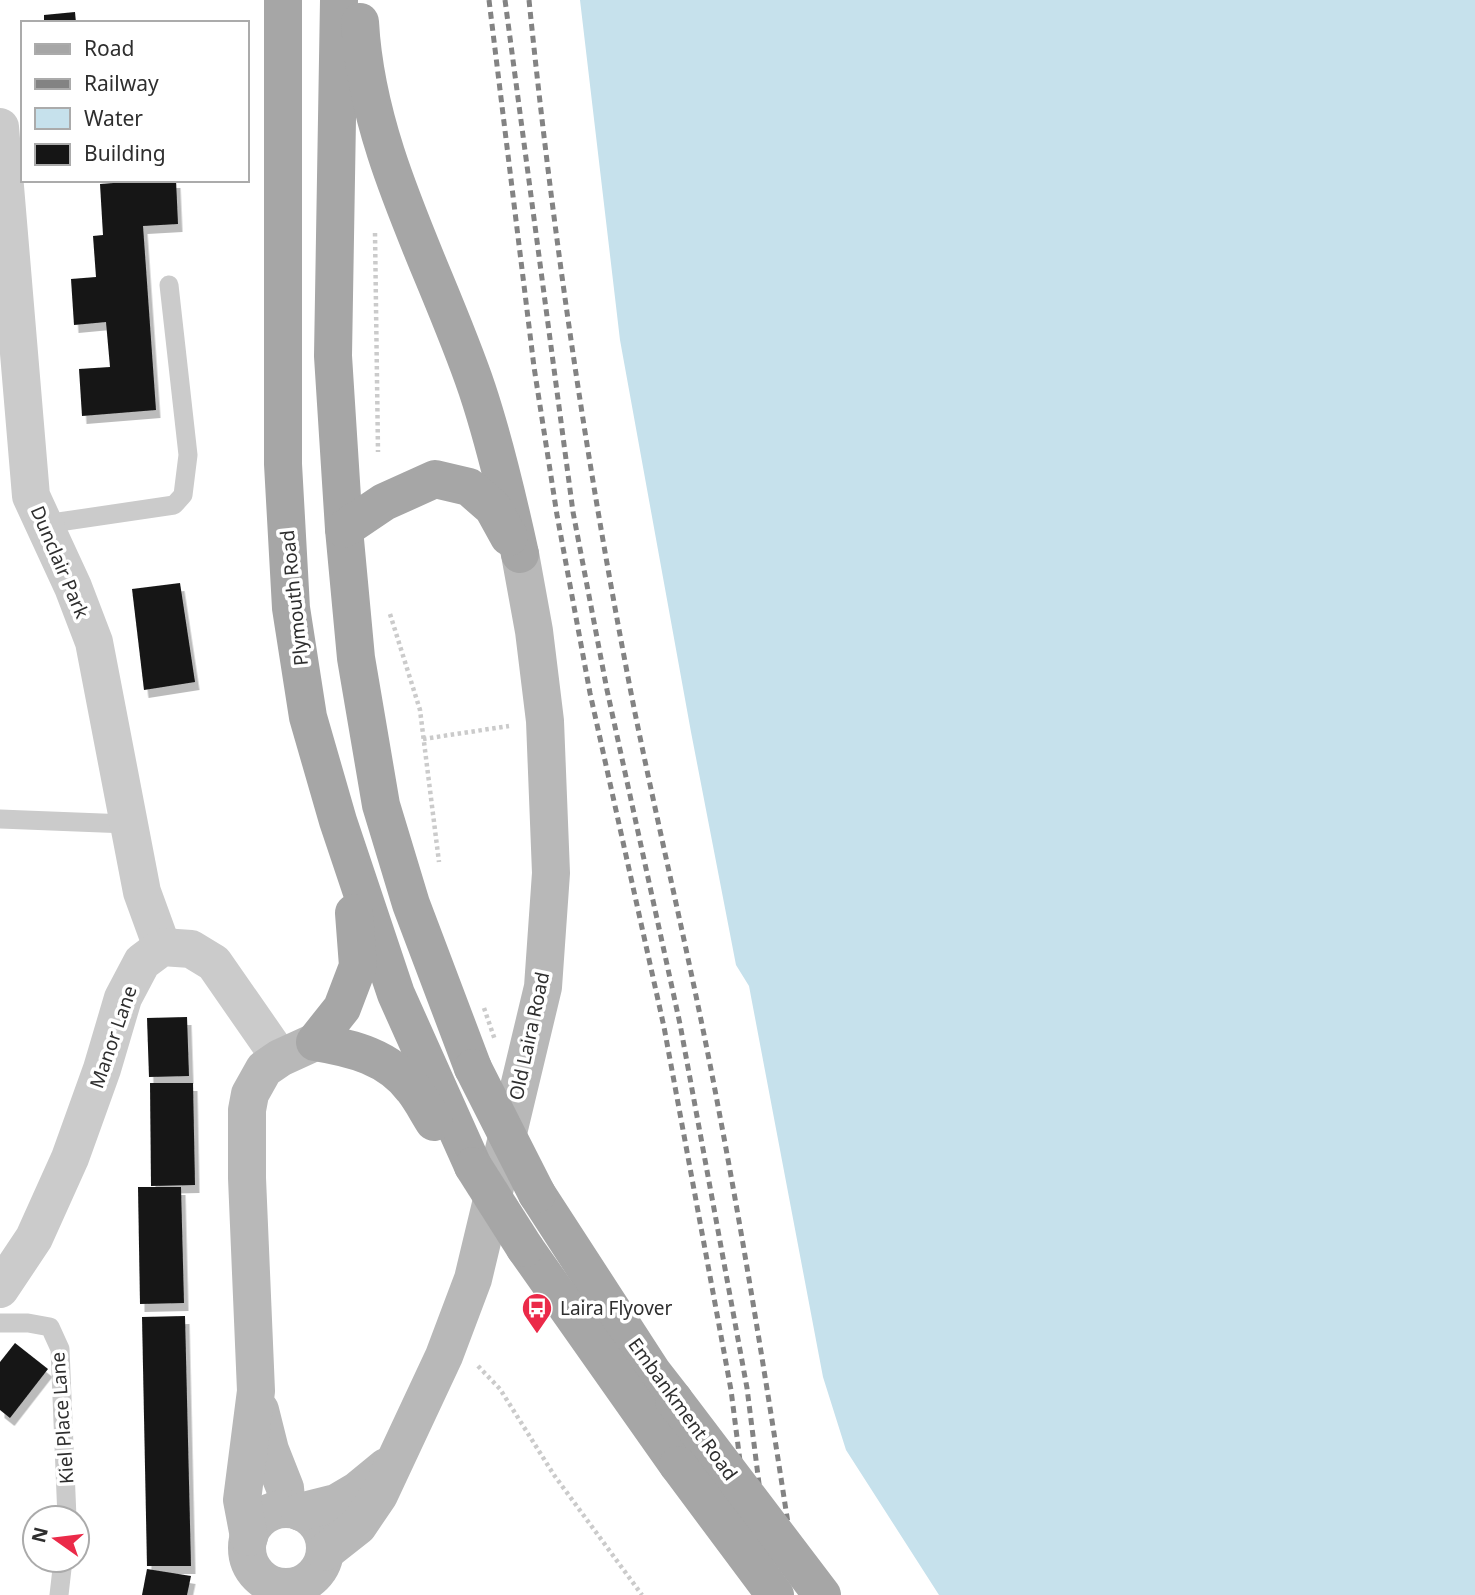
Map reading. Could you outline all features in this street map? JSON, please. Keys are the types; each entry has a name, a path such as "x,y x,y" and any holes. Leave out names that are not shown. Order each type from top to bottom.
{"main road":[{"name":"Plymouth Road","path":"283,0 283,464 291,608 308,716 338,821 396,994 471,1162"},
{"path":"339,0 333,356 344,529"},
{"path":"359,0 363,62 388,162 477,389 505,488 520,554"},
{"path":"344,529 384,502 435,479 469,487 493,508 520,554"},
{"name":"Embankment Road","path":"344,529 356,659 382,806 411,904 473,1068 537,1194 653,1373 822,1595"},
{"name":"Old Laira Road","path":"324,1552 358,1526 379,1494 397,1459 473,1279 542,987 551,873 545,721 534,631 520,554"},
{"path":"250,1567 254,1525 274,1511 293,1511 310,1518 324,1539 324,1552 317,1573 296,1590 273,1585 261,1579 250,1567 242,1500 256,1391 246,1126 250,1094 264,1069 280,1058 315,1042 342,1009 358,966 355,918 338,821"},
{"path":"315,1042 352,1049 383,1061 413,1087 443,1136 471,1162"},
{"name":"Embankment Road","path":"471,1162 525,1248 678,1465 775,1595"},
{"path":"256,1391 270,1450 293,1511"},
{"name":"Old Laira Road","path":"293,1511 335,1503 358,1490 397,1459"}],"street":[{"name":"Dunclair Park","path":"0,127 31,496 94,642 142,892 162,947"},
{"path":"162,947 191,949 214,963 280,1058"},
{"name":"Manor Lane","path":"0,1289 34,1238 70,1158 103,1069 123,998 142,961 162,947"}],"lane":[{"path":"45,524 174,505 183,495 188,455 169,285"},
{"path":"0,819 127,824"},
{"name":"Kiel Place Lane","path":"0,1323 29,1323 50,1327 60,1349 66,1504"},
{"path":"59,1595 61,1574"}],"path":[{"path":"375,229 378,464 384,502"},
{"path":"389,611 420,710 439,863"},
{"path":"424,739 545,721"},
{"path":"480,995 484,1008"},
{"path":"449,1340 499,1388 554,1475 642,1595"}],"water":[{"path":"580,0 1475,0 1475,1595 939,1595 846,1450 823,1377 749,986 736,965 691,732 620,340"}],"building":[{"path":"75,12 76,21 44,21 44,15"},
{"path":"176,182 178,224 143,226 156,410 82,416 79,369 110,367 106,322 74,325 71,279 96,277 93,236 103,235 100,184"},
{"path":"180,583 195,682 144,690 132,589"},
{"path":"187,1017 189,1076 149,1077 147,1018"},
{"path":"150,1083 193,1083 195,1185 151,1186"},
{"path":"138,1187 181,1187 184,1303 140,1304"},
{"path":"185,1316 191,1566 147,1566 142,1317"},
{"path":"15,1343 48,1369 10,1418 0,1410 0,1362"},
{"path":"147,1569 191,1576 187,1595 142,1595"}],"railway":[{"path":"489,0 534,367 557,515 590,693 664,1027 731,1390 757,1595"},
{"path":"505,0 573,512 607,690 680,1024 747,1388 773,1595"},
{"path":"529,0 549,178 587,444 634,708 698,1006 729,1167 799,1595"}],"place":[{"name":"Laira Flyover","path":"537,1335"}]}
